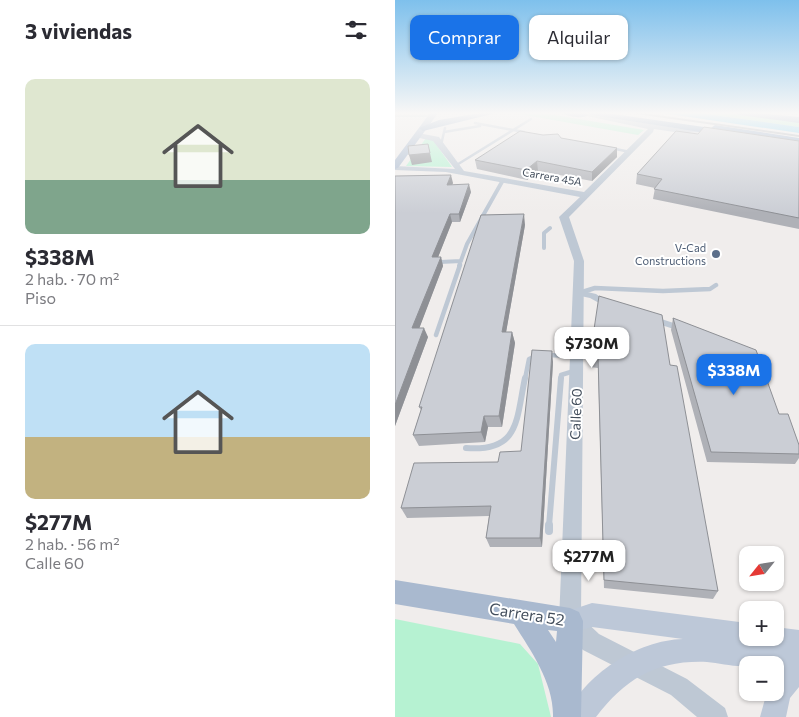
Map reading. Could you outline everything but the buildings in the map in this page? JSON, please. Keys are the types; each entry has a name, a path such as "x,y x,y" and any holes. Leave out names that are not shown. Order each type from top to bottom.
{"main road":[{"path":"395,157 403,146"},
{"path":"395,167 410,146"},
{"name":"Carrera 52","path":"395,592 570,621 592,614 739,634"},
{"path":"521,613 548,653 571,713 634,664 660,653 690,648 799,663"},
{"name":"Calle 60","path":"570,621 571,713"},
{"path":"784,640 799,642"},
{"path":"773,717 775,701 782,686 791,676 799,671"}],"street":[{"path":"442,146 458,169"},
{"name":"Calle 60","path":"570,621 579,261 564,217 636,146"},
{"name":"Carrera 45A","path":"395,167 458,169 503,180 586,194"},
{"path":"579,293 593,296 616,308"},
{"path":"644,316 690,332"},
{"path":"570,621 591,642 679,688 716,717"}],"lane":[{"path":"458,169 490,146"},
{"path":"603,147 630,152"},
{"path":"436,335 461,261 477,223 503,180"},
{"path":"544,248 544,233 550,228"},
{"path":"440,262 461,261"},
{"path":"579,293 595,288 663,291 710,289 716,286"},
{"path":"466,448 481,449 493,447 504,441 513,431 529,358 533,356 577,363"},
{"path":"549,531 561,375 568,372 577,363"}],"green space":[{"path":"420,146 438,146 452,167 406,166"},
{"path":"395,619 520,644 538,664 551,717 395,717"}],"place":[{"name":"V-Cad Constructions","path":"716,254"}]}
